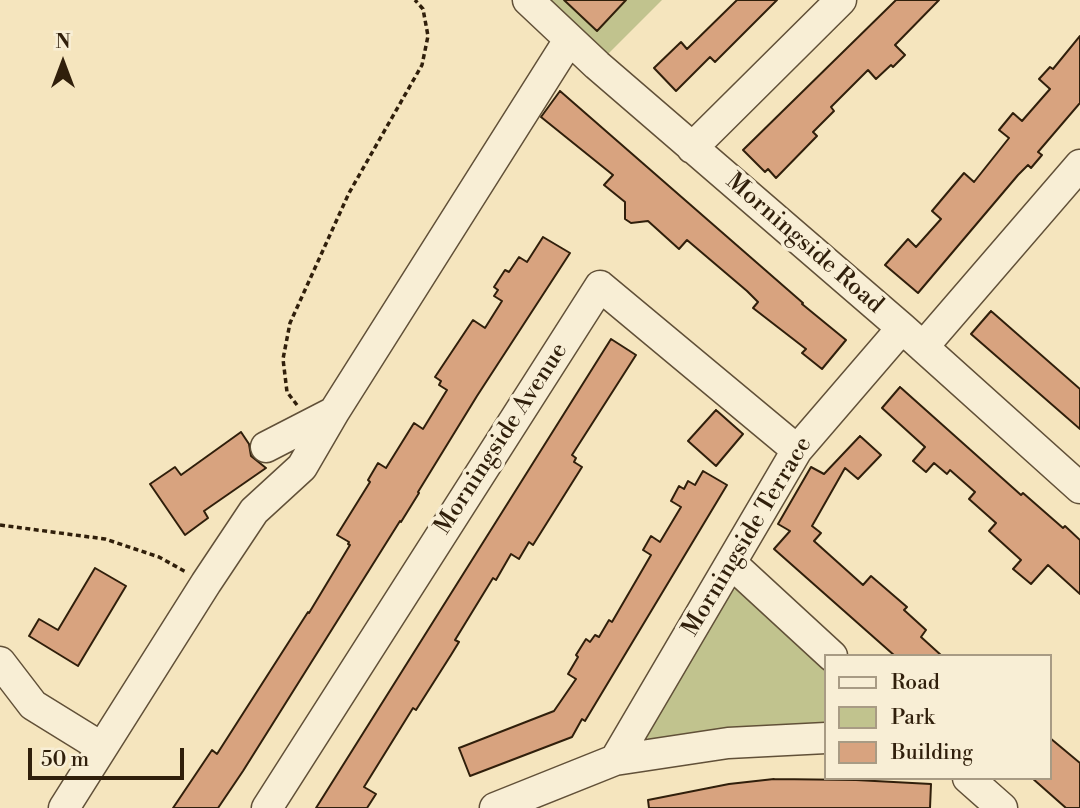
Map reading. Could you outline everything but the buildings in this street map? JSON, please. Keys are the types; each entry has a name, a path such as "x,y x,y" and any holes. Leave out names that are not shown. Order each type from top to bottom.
{"street":[{"name":"Morningside Road","path":"528,0 569,40 913,337 1080,488"},
{"path":"692,148 841,0"},
{"path":"64,808 254,511 302,467 569,40"},
{"name":"Morningside Terrace","path":"615,760 797,450 913,337 1080,165"},
{"name":"Morningside Avenue","path":"267,808 600,286 797,450"},
{"path":"265,447 334,412"},
{"path":"731,563 830,654"},
{"path":"0,662 33,705 101,747"},
{"path":"495,808 615,760 728,743 824,738"},
{"path":"970,780 1002,808"}],"path":[{"path":"334,412 303,413 287,391 282,359 290,323 349,193 422,65 428,36 423,9 415,0"},
{"path":"0,525 105,539 159,557 206,583"}],"green space":[{"path":"528,0 662,0 597,65"},
{"path":"732,590 740,590 824,665 824,728 652,743 646,732"}]}
